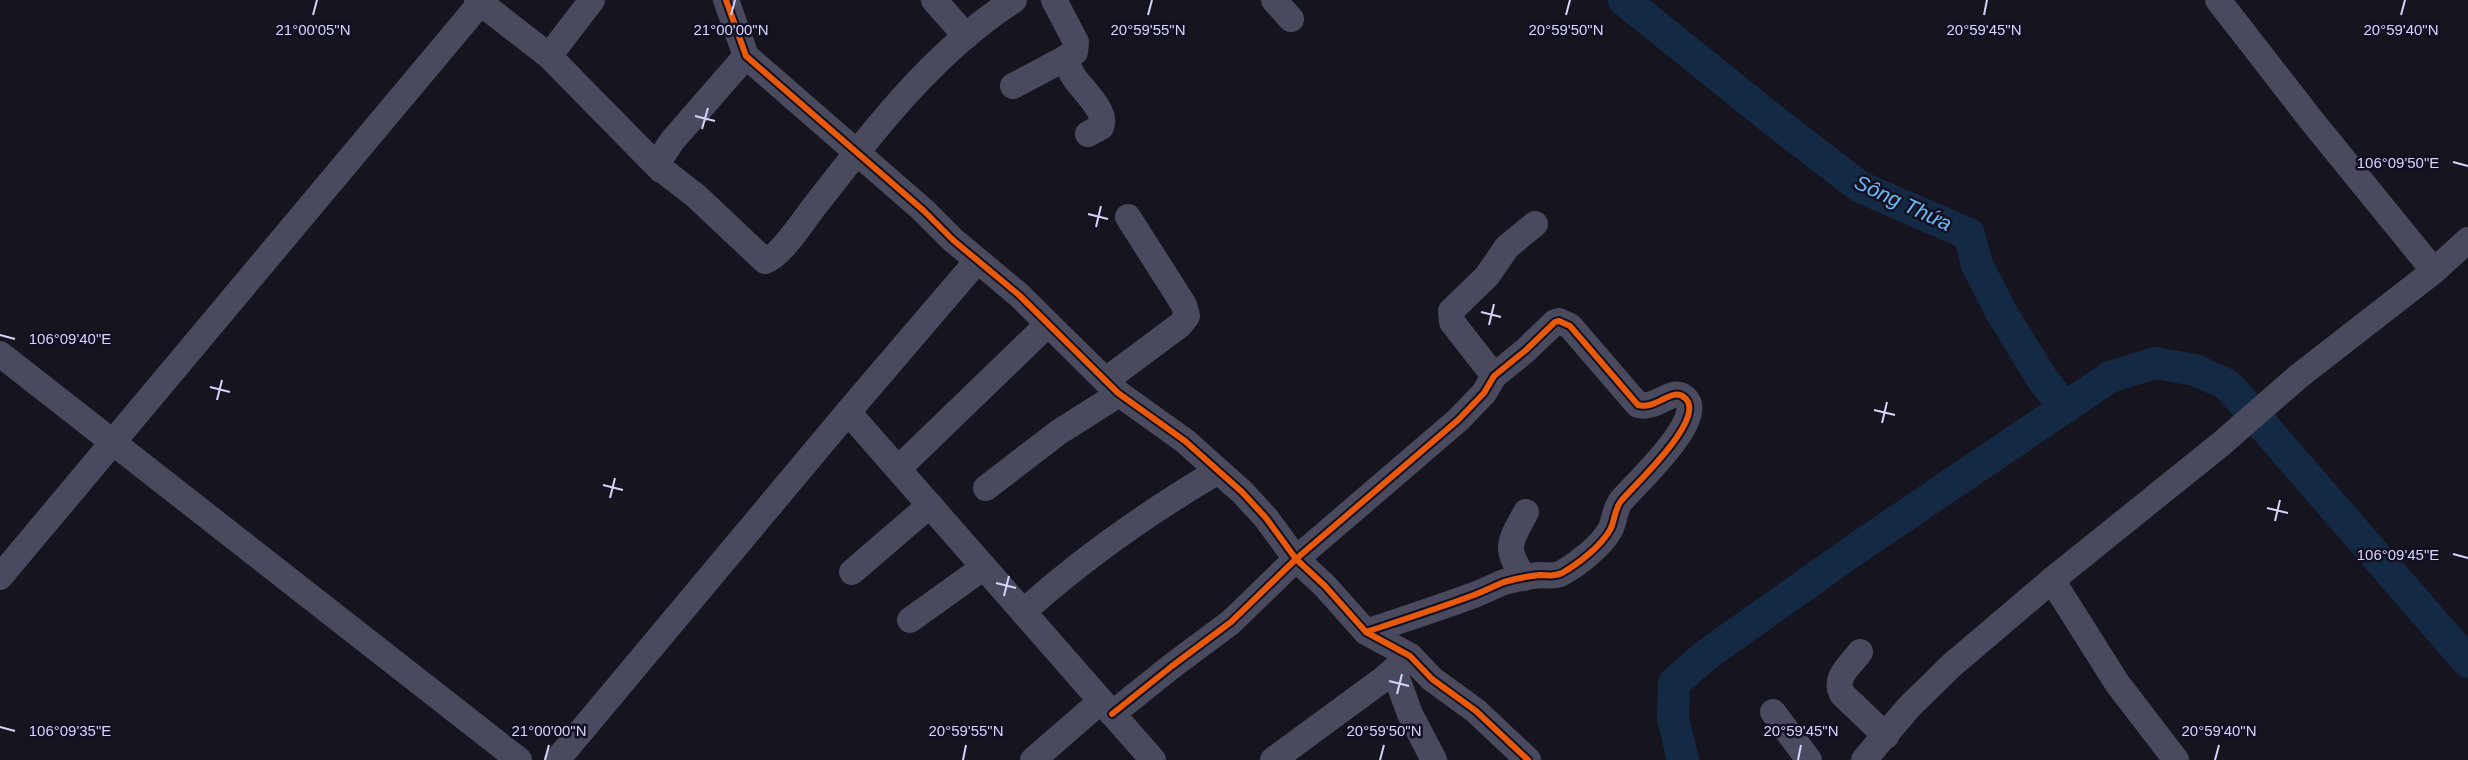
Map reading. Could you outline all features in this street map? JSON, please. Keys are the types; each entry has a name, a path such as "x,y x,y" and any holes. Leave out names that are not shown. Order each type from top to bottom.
{"street":[{"path":"549,56 592,0"},
{"path":"726,0 746,56 923,210 977,261 1019,295 1047,325 1112,386 1185,441 1252,502 1296,560 1324,586 1366,632 1402,663 1432,679 1476,711 1528,760"},
{"path":"934,0 966,36"},
{"path":"0,577 480,1 549,56 661,170 696,196 765,261 781,249 856,153 939,58 989,16 1014,0"},
{"path":"1013,86 1075,52 1076,42 1054,0"},
{"path":"1274,0 1291,19"},
{"path":"2218,0 2312,121 2434,271"},
{"path":"661,170 661,158 672,141 746,56"},
{"path":"1064,59 1072,74 1100,111 1103,120 1101,127 1088,134"},
{"path":"986,488 1059,432 1108,401 1112,386 1180,325 1187,316 1184,305 1128,217"},
{"path":"1494,376 1452,322 1451,311 1487,276 1507,247 1535,224"},
{"path":"1864,760 1909,707 1952,665 2052,580 2221,444 2299,376 2434,271 2468,240"},
{"path":"557,760 977,261"},
{"path":"1033,760 1172,666 1231,622 1296,560 1458,420 1484,393 1494,376 1555,322 1559,321 1570,326 1638,405 1648,407 1662,399 1678,395 1688,403 1686,418 1678,437 1618,504 1610,530 1605,537 1560,574 1503,582 1477,594 1366,632"},
{"path":"899,468 1047,325"},
{"path":"0,354 519,760"},
{"path":"848,412 1153,760"},
{"path":"1023,612 1069,572 1137,520 1218,471"},
{"path":"852,572 930,505"},
{"path":"1524,578 1513,560 1510,546 1526,512"},
{"path":"909,620 984,567"},
{"path":"2052,580 2116,683 2176,760"},
{"path":"1860,652 1840,676 1839,688 1842,694 1886,736"},
{"path":"1273,760 1402,663"},
{"path":"1402,663 1410,714 1434,760"},
{"path":"1773,712 1809,760"}],"waterway":[{"name":"Sông Thứa","path":"1624,0 1860,187 1969,234 1977,265 2003,315 2043,380 2065,408"},
{"path":"1683,760 1673,718 1674,683 1706,655 1860,546 2110,377 2155,363 2195,370 2228,385 2468,662"}],"cycle path":[{"path":"726,0 746,56 923,210 953,240 1019,295 1118,393 1185,441 1242,492 1266,518 1296,559 1325,586 1366,632 1410,656 1432,679 1476,711 1528,760"},
{"path":"1112,714 1231,622 1296,559 1458,420 1484,393 1494,376 1555,322 1559,321 1570,326 1638,405 1645,406 1675,395 1685,398 1689,408 1678,435 1653,467 1621,501 1612,527 1606,536 1575,565 1556,575 1535,575 1504,582 1461,600 1366,632"}]}
